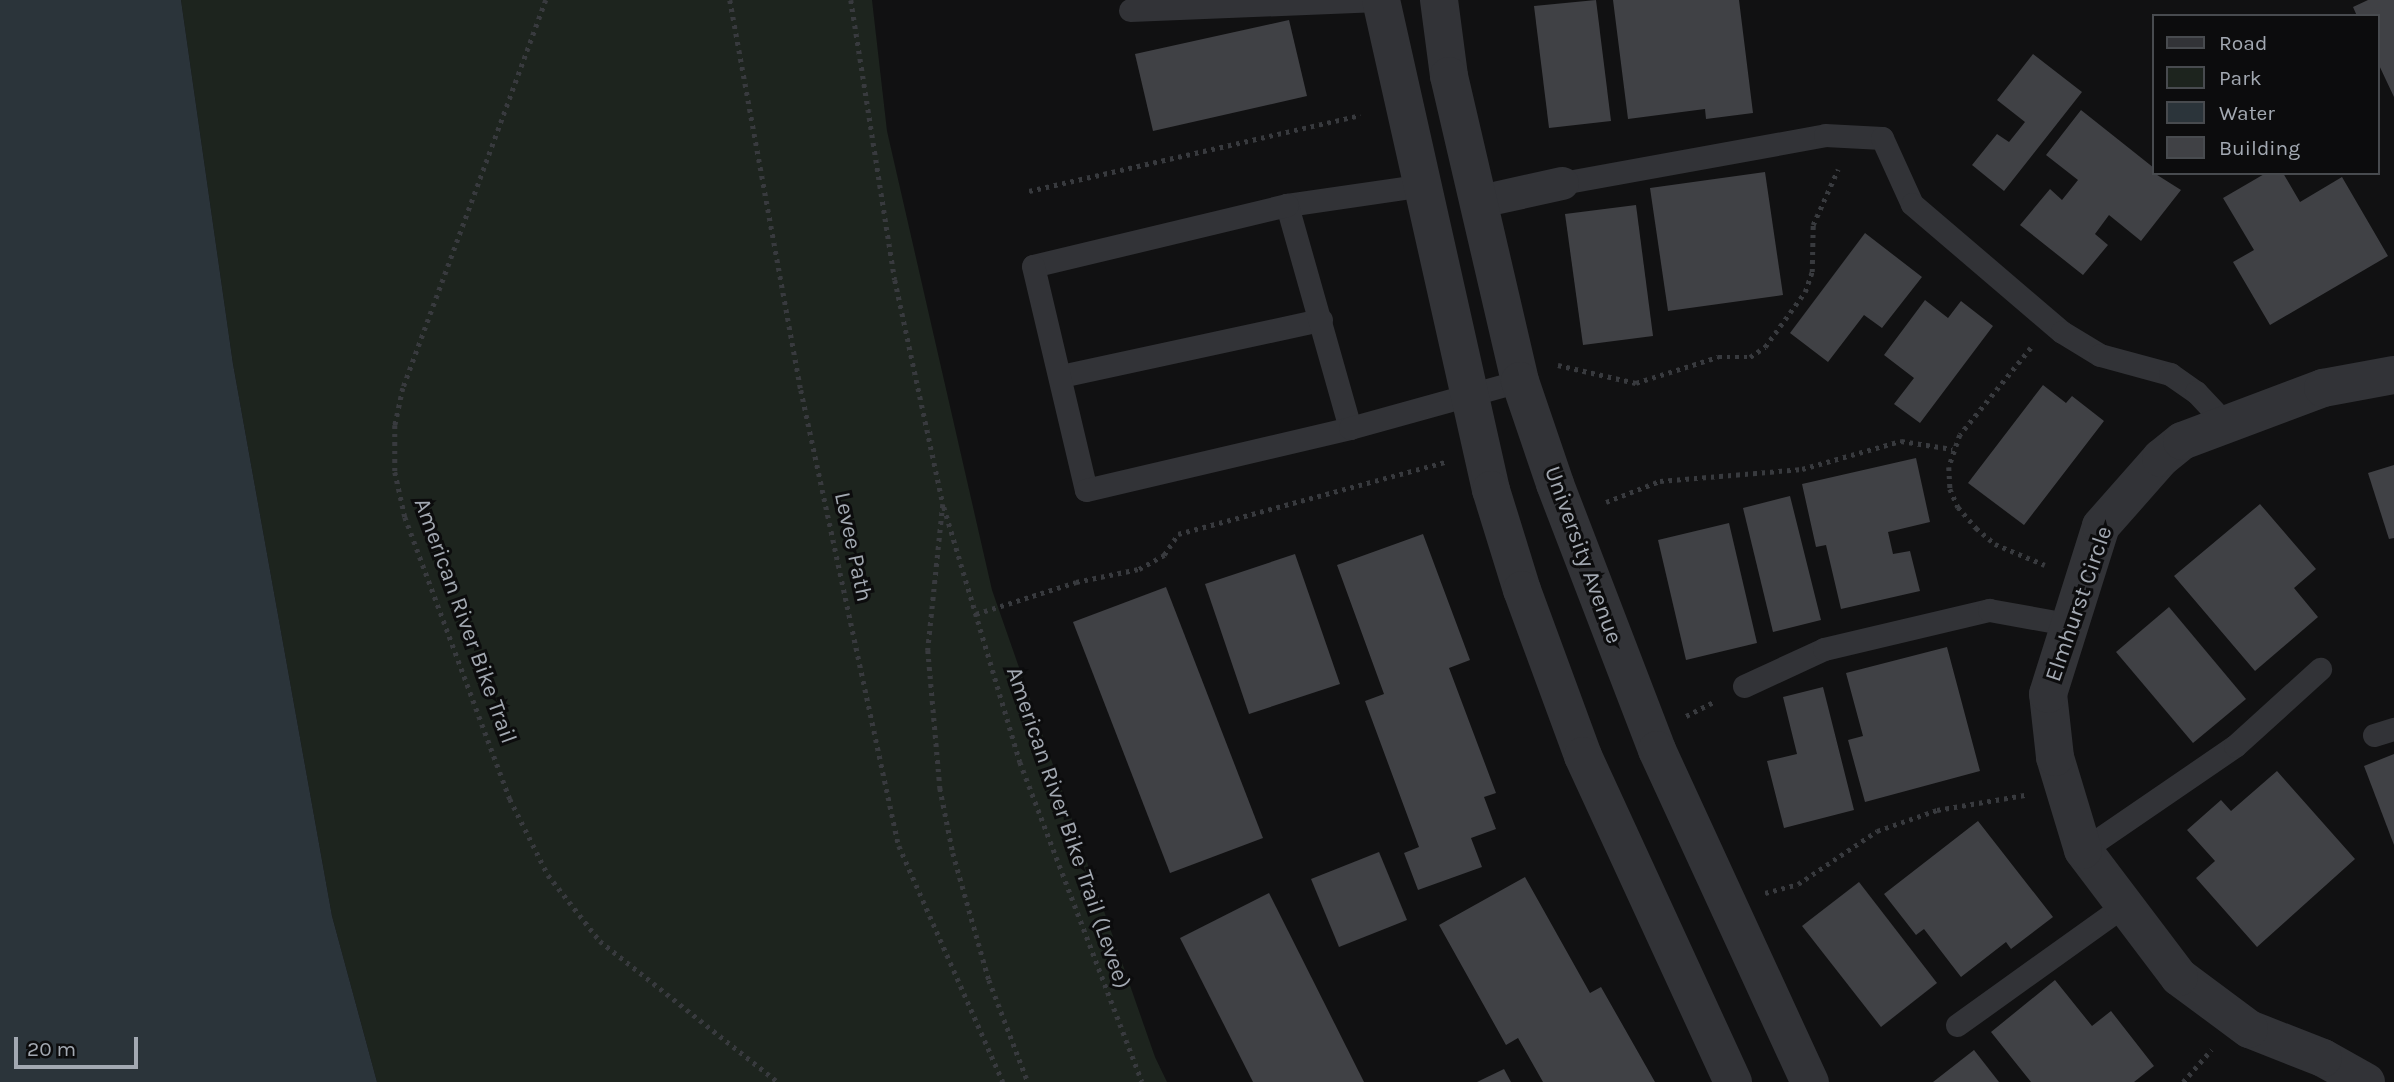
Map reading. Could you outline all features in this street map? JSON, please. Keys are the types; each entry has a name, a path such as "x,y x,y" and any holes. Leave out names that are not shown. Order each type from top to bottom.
{"street":[{"path":"1380,0 1424,185 1468,394 1518,578 1583,756 1733,1082"},
{"name":"University Avenue","path":"1439,0 1449,76 1480,201 1536,373 1590,580 1657,750 1810,1082"},
{"path":"1480,201 1562,183"},
{"name":"Elmhurst Circle","path":"2366,1082 2234,1018 2179,977 2082,850 2055,757 2048,694 2067,624 2101,526 2127,491 2182,441 2323,387 2394,375"}],"lane":[{"path":"1130,10 1380,0"},
{"path":"1562,183 1825,135 1882,138 1912,204 2051,322 2100,355 2170,374 2196,392 2226,424"},
{"path":"1424,185 1287,205 1033,266 1086,490 1350,428 1536,373"},
{"path":"1287,205 1350,428"},
{"path":"1061,376 1321,320"},
{"path":"1744,686 1824,649 1989,610 2067,624"},
{"path":"2082,850 2235,746 2320,669"},
{"path":"1957,1025 2123,906"}],"path":[{"name":"American River Bike Trail","path":"546,0 403,388 395,425 395,472 405,517 510,799 548,875 600,941 778,1082"},
{"name":"Levee Path","path":"730,0 801,390 899,846 1003,1082"},
{"path":"851,0 895,279 943,503 928,650 940,788 953,853 989,980 1028,1082"},
{"path":"1029,191 1360,115"},
{"path":"1536,373 1580,367 1613,381 1636,383 1718,357 1750,356 1765,347 1804,292 1812,272 1813,225 1821,199 1861,137"},
{"path":"2051,322 1952,449 1950,489 1976,528 1995,544 2082,578"},
{"path":"1598,504 1660,481 1802,470 1901,441 1952,449"},
{"path":"976,614 1076,582 1139,569 1164,555 1178,534 1445,462"},
{"name":"American River Bike Trail (Levee)","path":"943,503 1020,762 1142,1082"},
{"path":"1675,721 1744,686"},
{"path":"1758,895 1798,884 1877,831 1937,810 2065,789"}],"green space":[{"path":"181,0 872,0 887,131 992,590 1155,1057 1167,1082 377,1082 332,916 233,364"}],"water":[{"path":"0,0 181,0 233,364 332,916 377,1082 0,1082"}],"building":[{"path":"1596,0 1611,121 1549,128 1534,6"},
{"path":"1613,0 1739,0 1753,113 1706,119 1705,109 1628,119"},
{"path":"2368,0 2394,0 2394,97 2380,67 2380,14 2356,14 2353,7"},
{"path":"1289,20 1307,96 1153,131 1135,54"},
{"path":"2033,54 2082,92 2004,191 1972,165 1997,134 2009,142 2025,122 1997,100"},
{"path":"2081,110 2152,166 2152,175 2157,175 2181,190 2141,241 2109,215 2095,234 2108,245 2083,275 2020,225 2050,189 2062,200 2078,180 2046,155"},
{"path":"1765,172 1783,295 1668,311 1650,188"},
{"path":"2263,175 2284,175 2300,202 2342,177 2388,256 2270,325 2233,262 2254,250 2223,198"},
{"path":"1636,205 1653,336 1583,345 1565,214"},
{"path":"1865,233 1922,277 1882,328 1864,315 1828,362 1790,333"},
{"path":"1925,300 1948,318 1961,301 1993,326 1920,423 1894,404 1914,378 1884,355"},
{"path":"2043,385 2066,403 2072,396 2104,421 2024,525 1968,483"},
{"path":"1916,458 1930,522 1888,532 1893,554 1910,551 1920,591 1841,609 1826,545 1816,547 1802,484"},
{"path":"2394,465 2394,538 2389,539 2368,473"},
{"path":"1790,496 1821,620 1773,632 1743,508"},
{"path":"2260,504 2316,569 2294,588 2318,617 2255,671 2174,576"},
{"path":"1729,523 1757,643 1686,660 1658,540"},
{"path":"1423,534 1470,660 1449,668 1496,793 1484,797 1496,829 1471,838 1482,867 1418,890 1404,853 1419,847 1365,701 1384,694 1337,565"},
{"path":"1295,554 1340,684 1249,714 1205,584"},
{"path":"1166,587 1263,838 1170,873 1073,622"},
{"path":"2169,607 2246,699 2193,743 2116,652"},
{"path":"1947,647 1980,771 1865,802 1848,740 1863,736 1846,673"},
{"path":"1823,687 1854,810 1784,828 1767,761 1797,754 1783,697"},
{"path":"2394,754 2394,845 2364,766"},
{"path":"2277,771 2355,859 2257,947 2196,878 2215,861 2187,830 2221,800 2231,811"},
{"path":"1978,821 2053,917 2011,949 2006,942 1961,977 1924,929 1916,935 1884,894"},
{"path":"1379,852 1407,920 1339,947 1311,879"},
{"path":"1525,877 1590,993 1601,987 1655,1082 1543,1082 1518,1038 1506,1045 1439,925"},
{"path":"1859,882 1937,983 1881,1027 1802,926"},
{"path":"1269,893 1364,1082 1253,1082 1180,938"},
{"path":"2055,980 2092,1026 2111,1011 2154,1066 2134,1082 2031,1082 1991,1032"},
{"path":"1974,1050 1999,1082 1933,1082"},
{"path":"1504,1069 1511,1082 1477,1082"}]}
